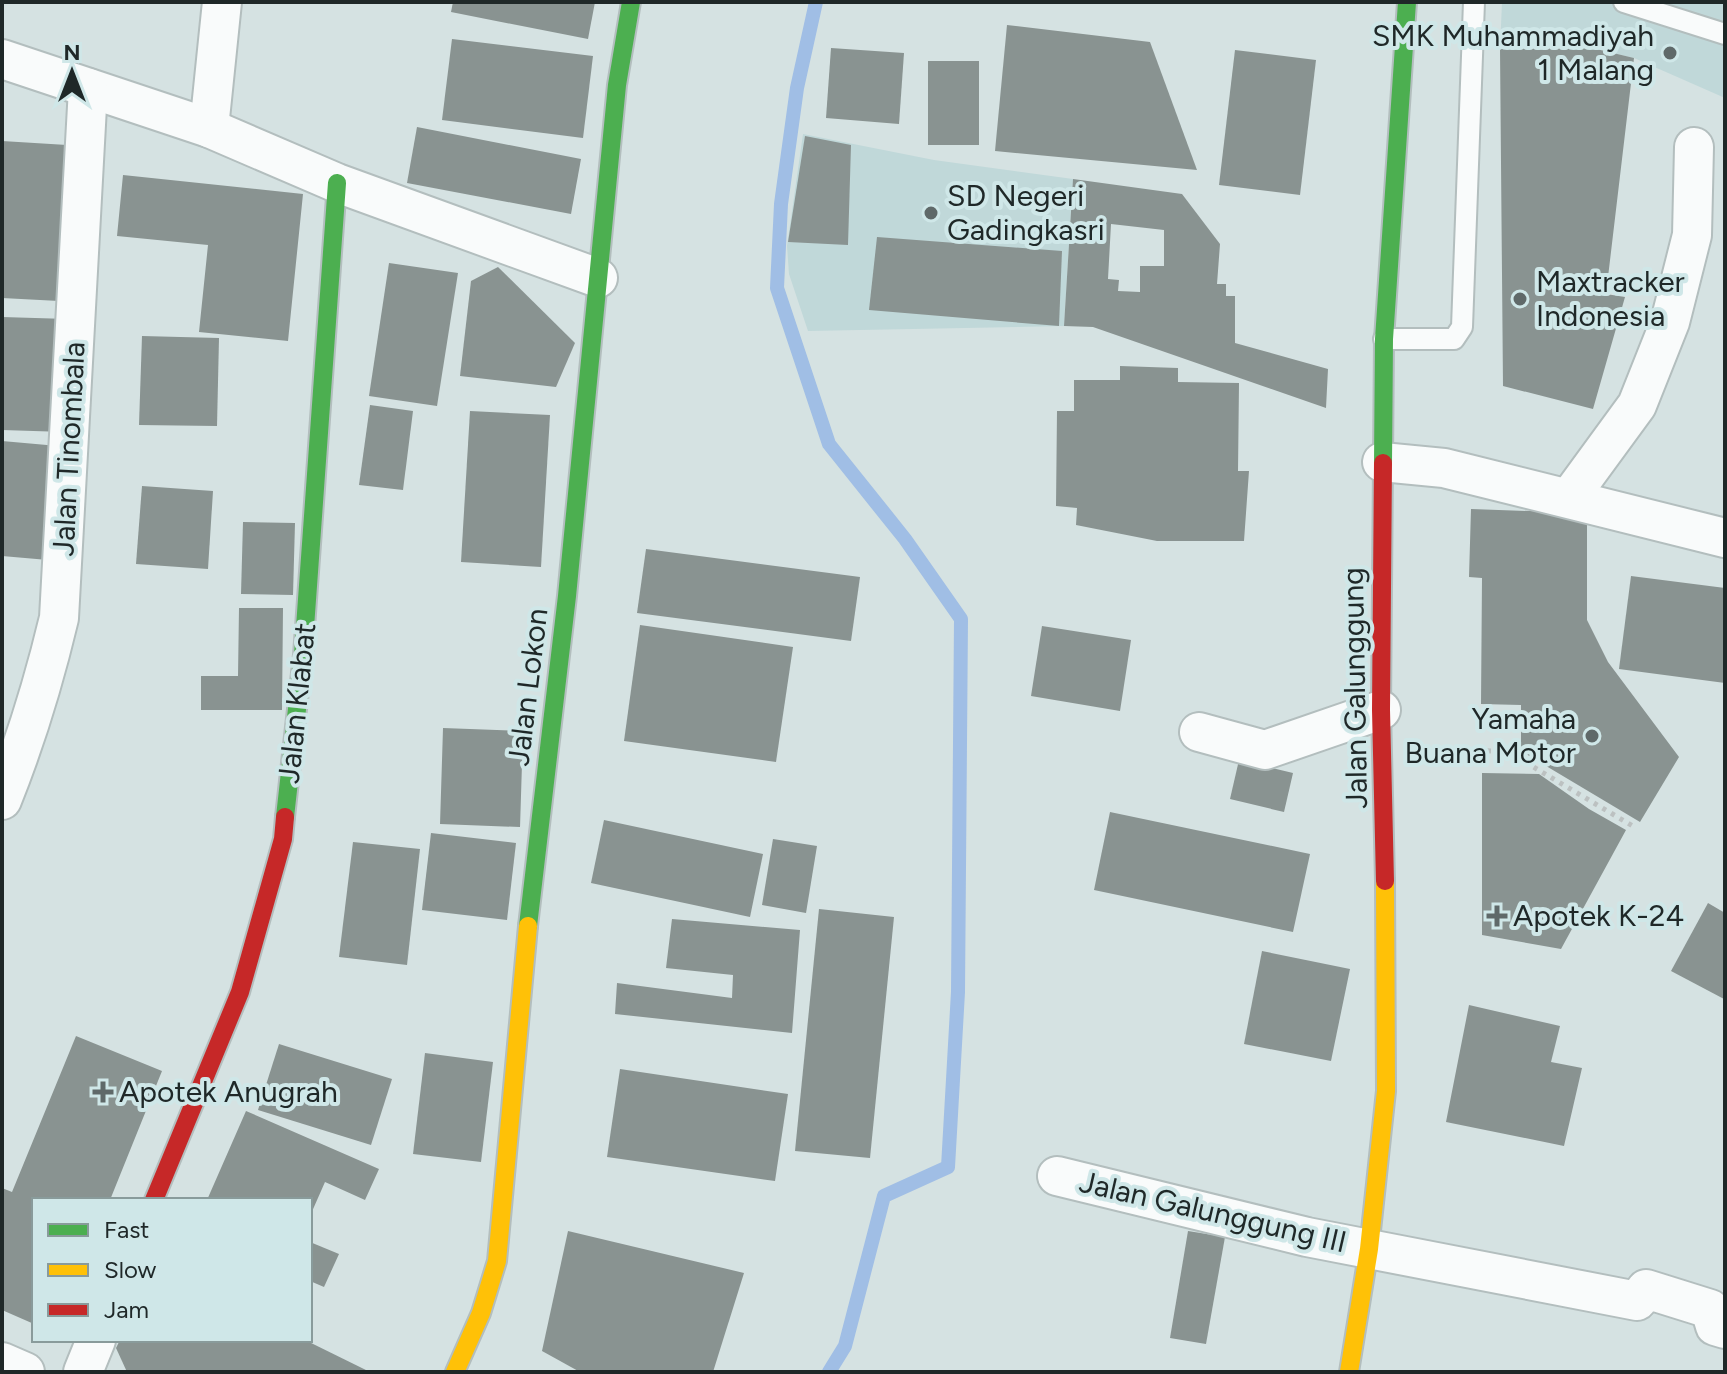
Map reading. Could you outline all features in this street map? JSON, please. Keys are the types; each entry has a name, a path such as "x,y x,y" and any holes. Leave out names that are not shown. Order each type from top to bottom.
{"street":[{"path":"209,128 222,2"},
{"name":"Jalan Lokon","path":"455,1372 481,1313 497,1261 525,950 567,596 617,85 631,2"},
{"name":"Jalan Galunggung","path":"1349,1372 1369,1249 1386,1091 1385,827 1381,710 1384,339 1407,2"},
{"path":"2,59 209,128 337,183 598,278"},
{"name":"Jalan Tinombala","path":"2,800 24,745 45,678 59,618 88,88"},
{"path":"1569,498 1637,405 1670,322 1692,235 1694,147"},
{"name":"Jalan Klabat","path":"155,1198 240,992 283,839 303,655 337,183"},
{"path":"1382,462 1444,468 1725,538"},
{"path":"1199,732 1265,750 1381,710"},
{"name":"Jalan Galunggung III","path":"1057,1176 1307,1237 1637,1301 1646,1289 1710,1309 1715,1326 1725,1329"},
{"path":"83,1372 95,1342"},
{"path":"2,1362 25,1372"}],"lane":[{"path":"1384,339 1454,339 1462,327 1474,2"},
{"path":"1624,2 1725,34"}],"path":[{"path":"1382,748 1492,751 1525,762 1636,828"}],"shaded area":[{"name":"SMK Muhammadiyah 1 Malang","path":"1502,2 1725,2 1725,98 1634,58 1592,48 1500,49"},
{"name":"SD Negeri Gadingkasri","path":"803,134 934,160 1073,179 1064,326 808,331 789,274 787,246"}],"building":[{"path":"453,2 595,2 588,39 451,12"},
{"path":"1007,25 1150,42 1197,170 995,151"},
{"path":"452,39 593,56 583,138 442,120"},
{"path":"831,48 904,53 899,124 826,118"},
{"path":"1592,48 1634,58 1606,294 1625,297 1593,409 1503,386 1500,49"},
{"path":"1235,50 1316,60 1300,195 1219,185"},
{"path":"928,61 979,61 979,145 928,145"},
{"path":"417,127 581,159 571,214 407,183"},
{"path":"805,136 851,145 848,245 788,242"},
{"path":"2,141 67,145 59,301 2,298"},
{"path":"123,175 303,194 288,341 199,332 208,245 117,236"},
{"path":"1073,179 1182,194 1220,244 1217,284 1226,284 1226,296 1235,296 1235,343 1328,369 1326,408 1093,327 1064,326","holes":["1111,224 1164,230 1164,266 1140,266 1140,292 1118,291 1119,280 1108,279"]},
{"path":"877,237 1062,251 1059,326 869,310"},
{"path":"389,263 458,273 437,406 369,396"},
{"path":"498,267 575,343 556,387 460,376 471,281"},
{"path":"2,317 68,319 65,432 2,430"},
{"path":"142,336 219,338 217,426 139,425"},
{"path":"1120,366 1178,368 1178,382 1239,383 1238,471 1249,471 1244,541 1157,541 1076,525 1077,508 1056,506 1057,411 1074,411 1074,380 1120,380"},
{"path":"370,405 413,411 403,490 359,485"},
{"path":"470,411 550,415 541,567 461,562"},
{"path":"2,441 58,446 48,560 2,556"},
{"path":"142,486 213,491 208,569 136,564"},
{"path":"1471,509 1587,513 1587,620 1608,662 1679,757 1640,822 1521,751 1521,705 1481,704 1482,578 1469,577"},
{"path":"243,522 295,523 293,595 241,594"},
{"path":"646,549 860,577 851,641 637,613"},
{"path":"1631,576 1725,588 1725,683 1619,669"},
{"path":"239,608 283,608 282,710 201,710 201,676 238,676"},
{"path":"640,625 793,647 776,762 624,741"},
{"path":"1042,626 1131,640 1120,711 1031,696"},
{"path":"443,728 523,731 520,827 440,824"},
{"path":"1239,760 1293,773 1284,812 1230,799"},
{"path":"1482,773 1539,774 1626,830 1561,949 1482,935"},
{"path":"1110,812 1310,854 1293,932 1094,890"},
{"path":"604,820 763,854 750,917 591,883"},
{"path":"431,833 516,843 507,920 422,910"},
{"path":"773,839 817,846 806,913 762,905"},
{"path":"353,842 420,849 407,965 339,957"},
{"path":"1708,903 1725,913 1724,999 1671,971"},
{"path":"819,909 894,917 870,1158 795,1151"},
{"path":"672,919 800,930 792,1033 615,1014 617,983 732,998 733,975 666,968"},
{"path":"1262,951 1350,969 1331,1061 1244,1044"},
{"path":"1469,1005 1560,1026 1551,1062 1582,1068 1564,1146 1446,1122"},
{"path":"76,1036 162,1071 111,1198 32,1198 32,1323 2,1310 2,1188 12,1192"},
{"path":"279,1044 392,1079 371,1145 258,1110"},
{"path":"425,1053 493,1062 481,1162 413,1154"},
{"path":"620,1069 788,1094 775,1181 607,1157"},
{"path":"246,1111 379,1169 365,1200 325,1182 312,1211 312,1198 208,1198"},
{"path":"568,1231 744,1273 713,1372 580,1372 542,1351"},
{"path":"1188,1231 1225,1237 1206,1344 1170,1338"},
{"path":"312,1243 339,1254 324,1287 312,1282"},
{"path":"119,1342 309,1342 370,1372 127,1372 116,1348"}],"waterway":[{"path":"816,2 797,88 781,204 777,288 829,444 905,539 961,619 958,992 948,1167 884,1196 845,1346 829,1372"}],"traffic: fast":[{"path":"528,926 567,596 617,85 631,2"},
{"path":"1383,463 1384,339 1407,2"},
{"path":"285,817 303,655 337,183"}],"traffic: slow":[{"path":"1349,1372 1369,1249 1386,1091 1385,881"},
{"path":"455,1372 481,1313 497,1261 528,926"}],"traffic: jam":[{"path":"1383,463 1381,710 1385,881"},
{"path":"155,1198 240,992 283,839 285,817"}],"place":[{"name":"SMK Muhammadiyah 1 Malang","path":"1670,53"},
{"name":"SD Negeri Gadingkasri","path":"931,213"},
{"name":"Maxtracker Indonesia","path":"1520,299"},
{"name":"Yamaha Buana Motor","path":"1592,736"},
{"name":"Apotek K-24","path":"1497,916"},
{"name":"Apotek Anugrah","path":"103,1092"}]}
